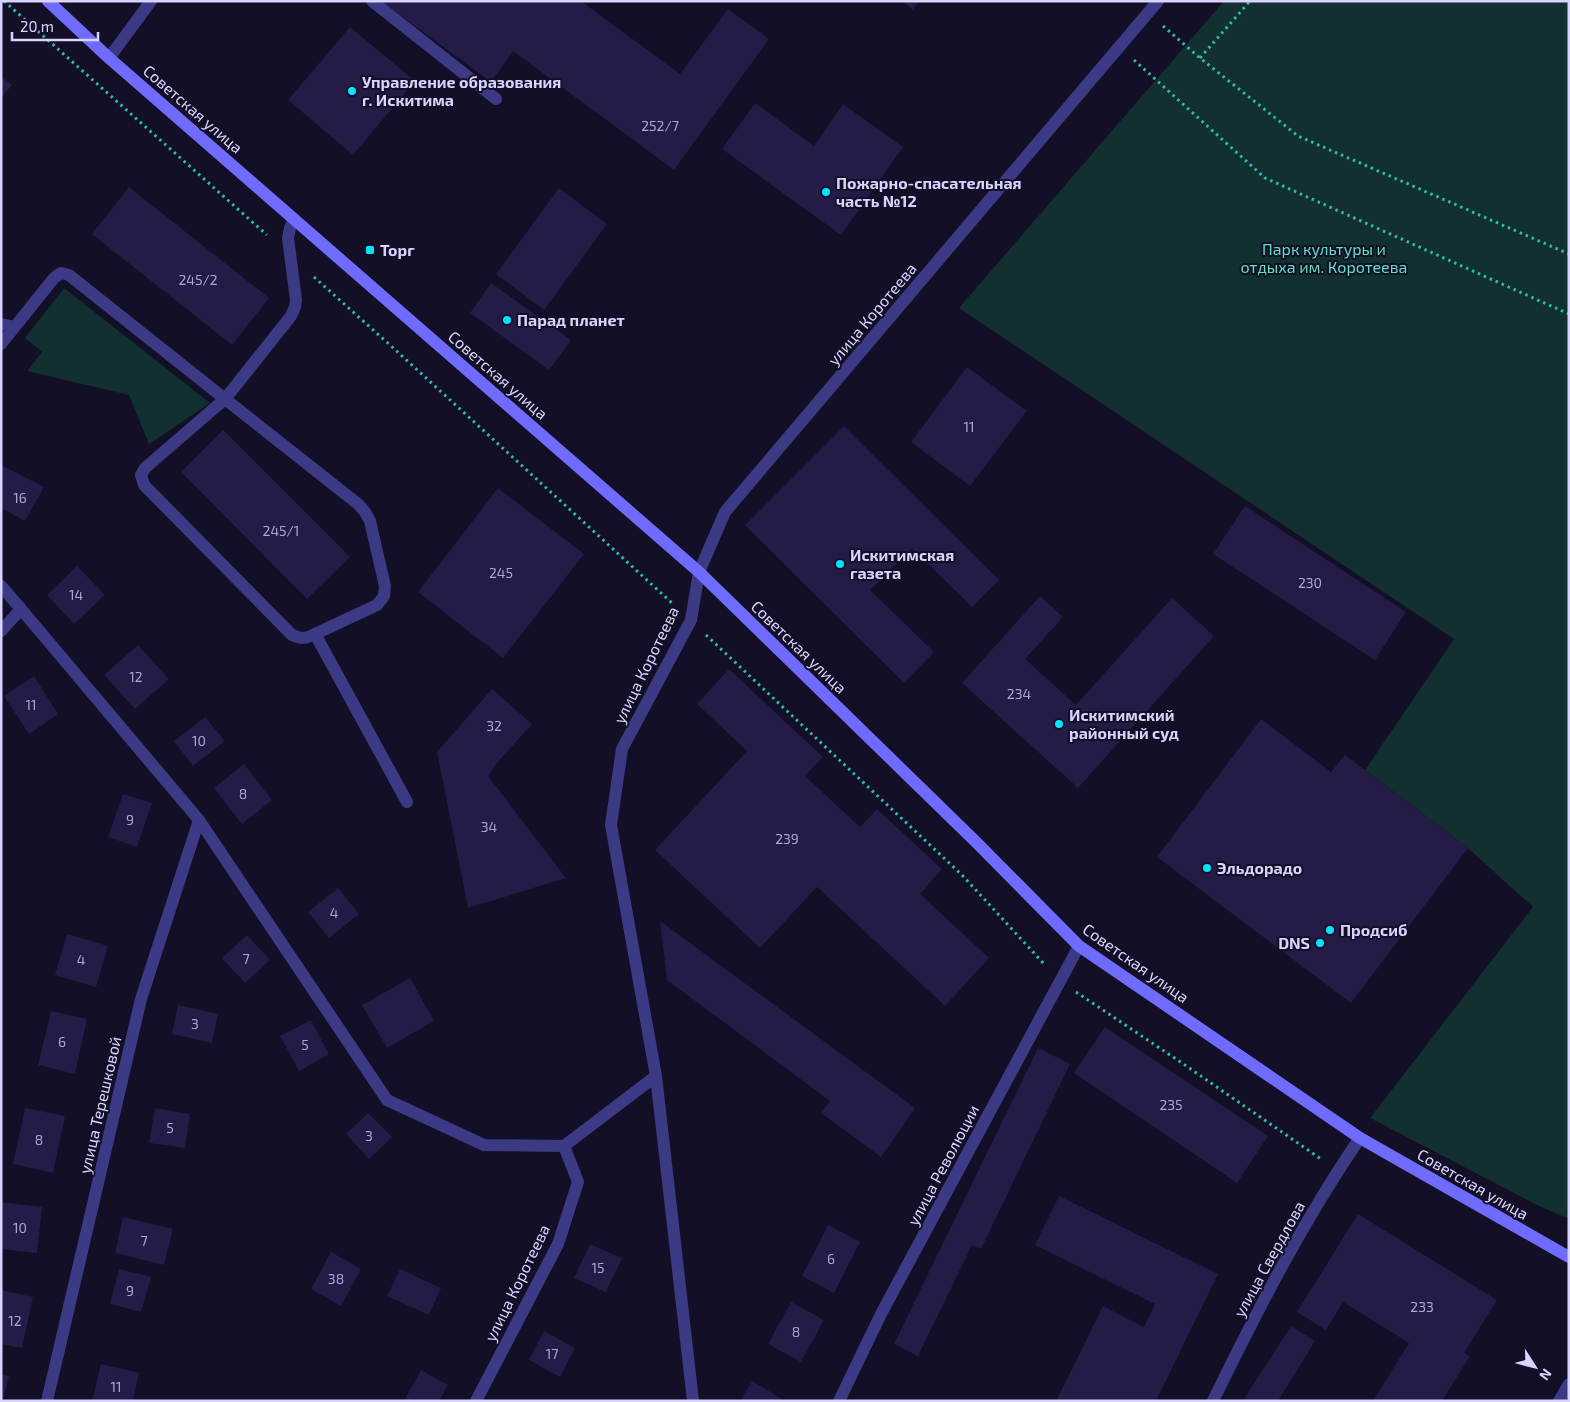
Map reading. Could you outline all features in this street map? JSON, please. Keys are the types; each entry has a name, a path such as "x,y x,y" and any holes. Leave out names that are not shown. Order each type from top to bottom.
{"main road":[{"name":"Советская улица","path":"48,1 109,58 699,572 976,842 1079,946 1360,1138 1569,1257"}],"street":[{"path":"109,58 151,1"},
{"path":"372,1 496,99"},
{"name":"улица Коротеева","path":"693,1401 656,1076 611,825 622,749 691,620 699,572 725,512 1158,1"},
{"path":"1,344 54,278 62,273 70,275 226,398 358,504 370,521 385,586 384,596 377,605 308,638 300,639 292,634 144,485 141,476 145,468 226,398 291,316 296,300 289,233 294,219"},
{"path":"1,324 15,327"},
{"path":"1,586 22,608 199,820 387,1100 484,1145 564,1146 656,1076"},
{"path":"1,631 22,608"},
{"path":"315,634 407,802"},
{"name":"улица Терешковой","path":"47,1401 141,999 199,820"},
{"name":"улица Революции","path":"839,1401 880,1314 1079,946"},
{"name":"улица Свердлова","path":"1213,1401 1257,1311 1338,1171 1360,1138"},
{"name":"улица Коротеева","path":"476,1401 558,1244 578,1182 564,1146"},
{"path":"1559,1401 1569,1384"}],"path":[{"path":"4,1 398,352 691,620 962,875 1060,981 1338,1171"},
{"path":"1200,58 1250,1"},
{"path":"1149,12 1200,58 1298,136 1569,254"},
{"path":"1120,47 1265,178 1569,314"}],"green space":[{"name":"Парк культуры и отдыха им. Коротеева","path":"1224,1 1569,1 1569,1219 1539,1206 1370,1118 1533,907 1468,848 1365,770 1454,639 959,308"},
{"path":"64,288 210,403 149,444 129,395 27,371 42,352 25,338"}],"building":[{"path":"381,1 581,1 680,74 728,9 769,39 674,170 513,51 491,82"},
{"path":"902,1 919,1 913,10"},
{"name":"Управление образования г. Искитима","path":"350,27 415,81 353,155 288,100"},
{"path":"1,76 12,85 1,98"},
{"name":"Пожарно-спасательная часть №12","path":"755,103 814,146 843,104 903,147 841,235 722,149"},
{"path":"129,187 269,298 232,345 92,234"},
{"path":"559,188 607,224 544,310 496,274"},
{"path":"491,283 571,340 549,370 470,313"},
{"path":"967,367 1027,411 970,486 911,442"},
{"name":"Искитимская газета","path":"844,426 999,580 972,607 912,548 870,590 934,652 904,683 745,525"},
{"path":"223,430 350,557 307,599 181,472"},
{"path":"3,466 44,487 25,521 1,508 1,469"},
{"path":"498,488 584,554 503,658 418,592"},
{"path":"1245,506 1406,612 1375,660 1213,554"},
{"path":"77,566 105,595 74,624 47,595"},
{"path":"1040,596 1063,617 1025,659 1076,705 1172,598 1214,636 1078,788 962,683"},
{"path":"138,645 169,679 135,709 104,675"},
{"path":"729,669 823,757 805,776 860,827 877,809 942,869 920,894 989,958 945,1006 817,887 760,948 655,850 747,751 697,704"},
{"path":"34,676 58,714 29,734 4,696"},
{"path":"492,689 532,724 497,763 488,776 566,878 468,908 437,752"},
{"path":"205,717 225,741 193,766 174,741"},
{"name":"Продсиб","path":"1261,719 1331,772 1345,755 1468,848 1351,1003 1157,857"},
{"path":"244,764 272,800 242,824 214,788"},
{"path":"123,794 152,803 137,847 108,837"},
{"path":"338,888 359,914 329,938 308,912"},
{"path":"660,921 915,1108 881,1157 821,1113 830,1101 667,980"},
{"path":"67,934 108,946 96,987 55,975"},
{"path":"247,935 270,960 245,983 222,958"},
{"path":"410,978 434,1021 387,1048 362,1005"},
{"path":"178,1005 218,1014 212,1043 172,1034"},
{"path":"51,1011 87,1019 75,1074 38,1065"},
{"path":"311,1020 329,1054 299,1071 280,1036"},
{"path":"1105,1027 1268,1136 1237,1183 1074,1073"},
{"path":"1038,1048 1070,1064 981,1249 972,1245 918,1356 894,1344"},
{"path":"25,1108 65,1116 53,1173 13,1164"},
{"path":"155,1108 190,1114 185,1148 149,1143"},
{"path":"368,1113 392,1137 369,1159 346,1134"},
{"path":"1059,1196 1218,1274 1156,1401 1056,1401 1103,1306 1144,1327 1155,1304 1035,1245"},
{"path":"1,1202 42,1207 37,1253 1,1249"},
{"path":"1358,1214 1497,1300 1464,1353 1470,1356 1442,1401 1373,1401 1409,1343 1343,1302 1326,1330 1297,1312"},
{"path":"123,1217 173,1229 164,1265 115,1253"},
{"path":"828,1225 860,1242 834,1293 802,1276"},
{"path":"590,1244 622,1258 606,1292 574,1278"},
{"path":"331,1252 361,1269 341,1306 311,1289"},
{"path":"119,1269 151,1277 141,1312 110,1304"},
{"path":"400,1269 441,1288 429,1315 387,1296"},
{"path":"1,1290 33,1297 22,1348 1,1344"},
{"path":"791,1302 824,1320 801,1362 768,1344"},
{"path":"1291,1326 1315,1341 1278,1401 1248,1401 1244,1399"},
{"path":"544,1331 575,1348 560,1377 529,1360"},
{"path":"101,1364 139,1373 133,1401 92,1401"},
{"path":"421,1370 448,1385 439,1401 404,1401"},
{"path":"1,1374 9,1376 3,1401 1,1401"},
{"path":"752,1381 782,1399 781,1401 740,1401"}],"place":[{"name":"Управление образования г. Искитима","path":"352,91"},
{"name":"Пожарно-спасательная часть №12","path":"826,192"},
{"name":"Торг","path":"370,250"},
{"name":"Парад планет","path":"507,320"},
{"name":"Искитимская газета","path":"840,564"},
{"name":"Искитимский районный суд","path":"1059,724"},
{"name":"Эльдорадо","path":"1207,868"},
{"name":"Продсиб","path":"1330,930"},
{"name":"DNS","path":"1320,943"}]}
